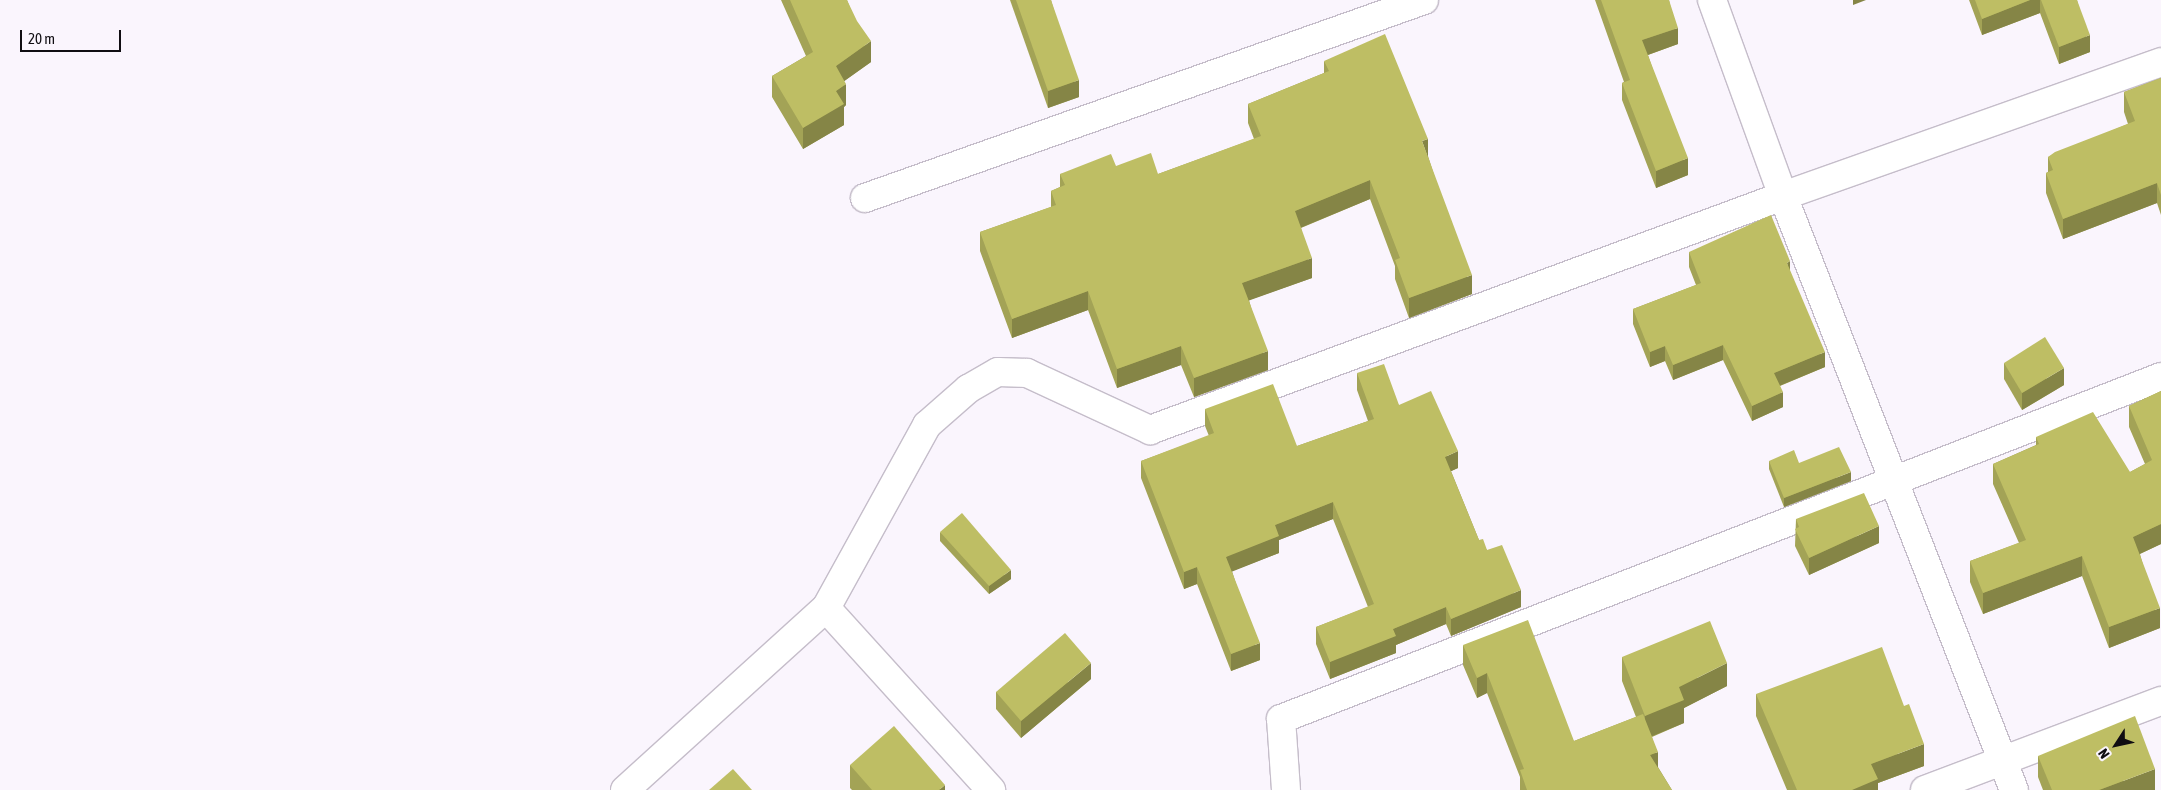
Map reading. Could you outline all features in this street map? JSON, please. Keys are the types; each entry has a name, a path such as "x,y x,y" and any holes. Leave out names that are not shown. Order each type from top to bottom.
{"street":[{"path":"865,198 1424,0"},
{"path":"1712,0 1783,196 2014,790"},
{"path":"625,790 826,608 927,425 968,389 998,372 1028,373 1150,430 1783,196 2161,62"},
{"path":"1286,790 1281,719 1895,483 2161,377"},
{"path":"826,608 991,790"},
{"path":"1925,790 2161,701"}],"building":[{"path":"790,0 847,0 857,21 871,41 836,66 846,84 836,91 844,104 803,128 772,76 813,52"},
{"path":"1016,0 1051,0 1079,80 1048,91"},
{"path":"1601,0 1669,0 1678,28 1642,40 1688,158 1656,171 1622,83 1630,80"},
{"path":"1975,0 2030,0 1982,19"},
{"path":"2041,0 2077,0 2090,35 2059,47"},
{"path":"1385,34 1428,139 1422,141 1472,275 1409,298 1395,260 1400,258 1370,180 1295,211 1312,258 1242,283 1268,351 1194,378 1181,346 1117,369 1088,291 1012,319 980,232 1056,205 1051,191 1065,185 1060,174 1111,154 1116,166 1151,153 1158,174 1261,136 1248,104 1329,71 1324,61"},
{"path":"2161,78 2161,195 2157,183 2063,219 2046,173 2053,170 2048,157 2055,152 2135,121 2124,92"},
{"path":"1771,215 1790,261 1787,263 1825,352 1774,373 1783,392 1752,406 1723,345 1673,365 1665,346 1650,352 1633,309 1701,283 1689,252"},
{"path":"2045,337 2064,368 2022,393 2004,363"},
{"path":"1384,364 1399,405 1431,391 1458,451 1445,457 1479,540 1483,539 1487,550 1502,545 1521,590 1451,619 1446,607 1393,629 1396,636 1330,662 1316,627 1374,604 1333,502 1275,525 1279,536 1226,557 1260,643 1231,654 1197,567 1184,572 1141,461 1214,433 1205,409 1273,384 1297,446 1374,419 1357,373"},
{"path":"2161,391 2161,524 2133,537 2160,608 2109,627 2082,556 1983,593 1970,561 2026,540 1993,464 2039,444 2036,437 2093,412 2130,472 2152,460 2129,406"},
{"path":"1839,447 1851,472 1784,498 1769,461 1794,450 1799,463"},
{"path":"1864,493 1879,526 1809,558 1795,529 1799,527 1796,519"},
{"path":"962,513 1011,570 989,586 940,532"},
{"path":"1528,620 1574,741 1643,714 1658,752 1650,755 1672,790 1527,790 1520,770 1524,769 1487,673 1477,678 1463,645"},
{"path":"1710,621 1727,663 1679,687 1684,700 1645,716 1622,657"},
{"path":"1065,633 1091,663 1021,721 996,692"},
{"path":"1882,647 1904,706 1909,704 1924,744 1871,764 1878,779 1852,790 1797,790 1756,694"},
{"path":"2135,716 2155,769 2099,790 2052,790 2038,756"},
{"path":"894,726 945,785 939,790 872,790 850,765"},
{"path":"733,769 752,790 709,790"}]}
